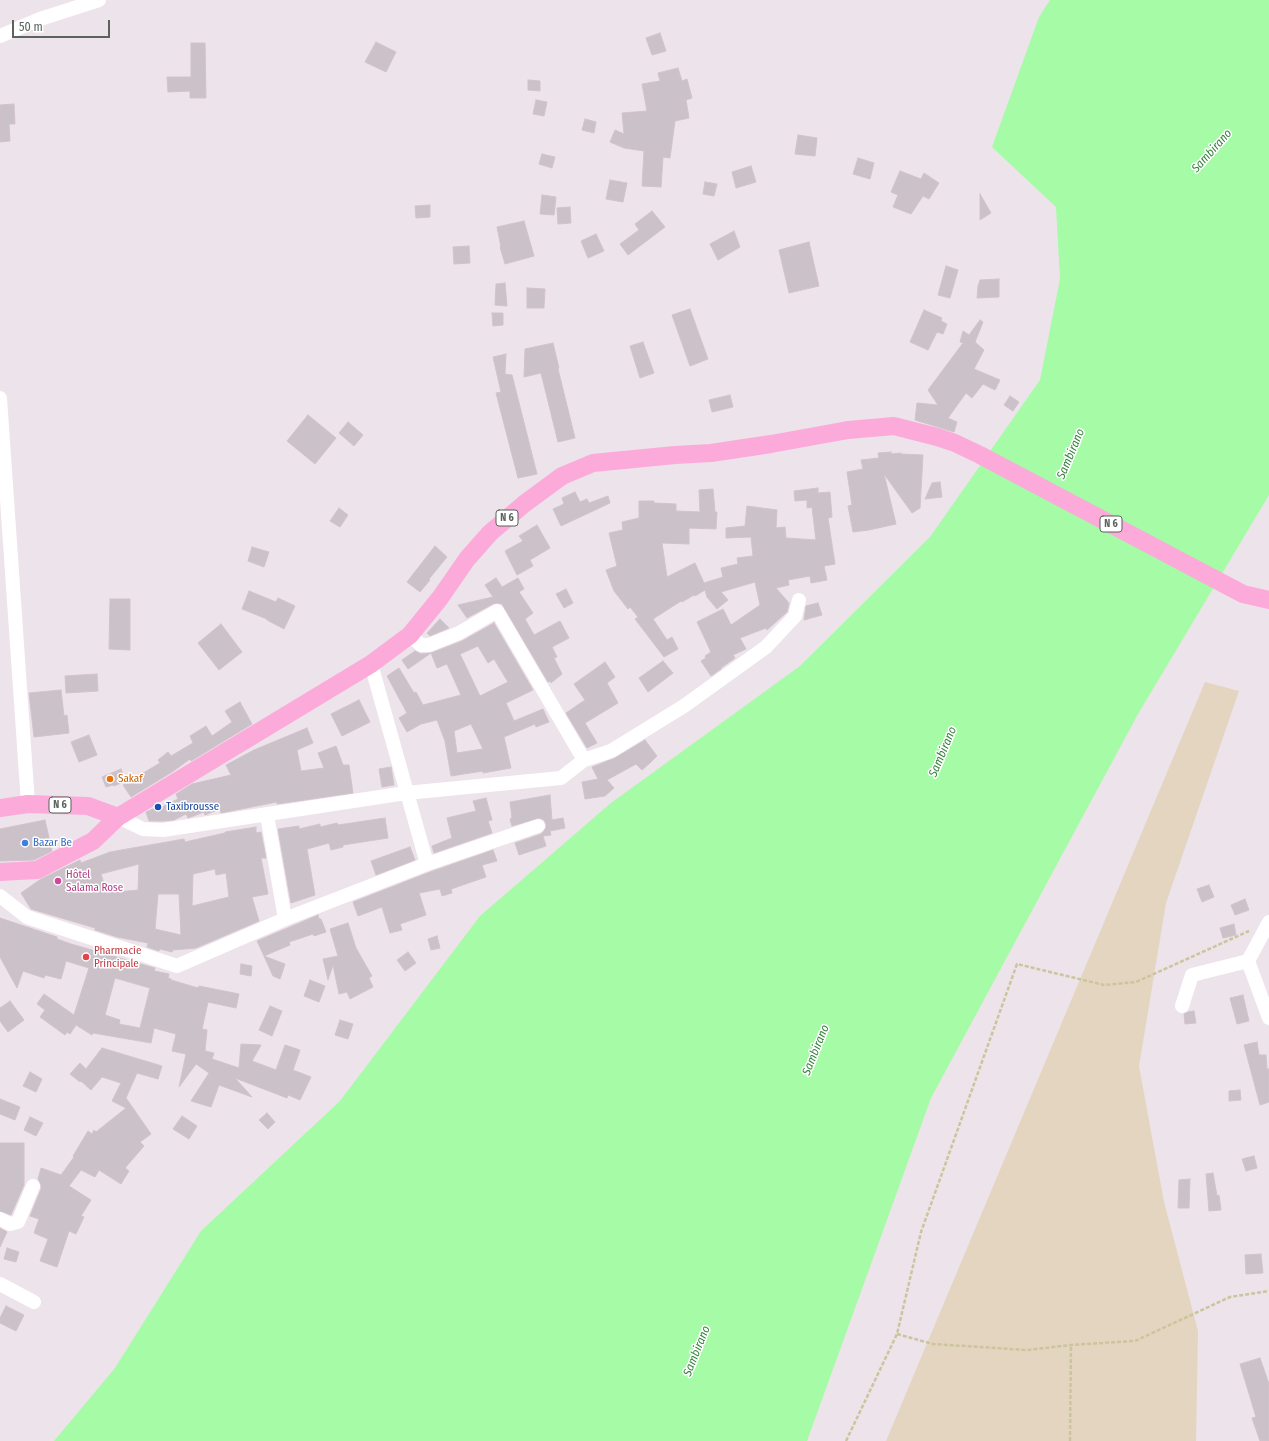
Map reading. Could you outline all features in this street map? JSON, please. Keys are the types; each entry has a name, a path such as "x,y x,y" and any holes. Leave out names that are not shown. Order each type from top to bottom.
{"main road":[{"name":"N 6","path":"0,872 37,870 93,841 118,817 371,664 410,635 440,598 467,559 490,534 524,504 562,476 593,463 711,453 848,430 894,426 943,439 980,455 1243,594 1269,600"},
{"name":"N 6","path":"0,808 28,804 88,806 118,817"}],"street":[{"path":"0,36 40,19 99,0"},
{"path":"0,398 28,804"},
{"path":"118,817 143,829 163,830 406,793 561,778 584,760 612,750 684,706 766,647 795,616 800,600"},
{"path":"410,635 421,645 429,645 459,633 497,611 584,760"},
{"path":"371,664 426,864"},
{"path":"267,815 285,919"},
{"path":"0,896 27,918 177,966 285,919 426,864 538,826"},
{"path":"1182,1006 1192,975 1248,961 1269,922"},
{"path":"1248,961 1269,1018"},
{"path":"0,1219 10,1224 18,1222 33,1186"},
{"path":"0,1284 34,1302"}],"path":[{"path":"846,1441 897,1334 921,1232 1017,964 1104,985 1136,982 1256,928"},
{"path":"897,1334 933,1344 1027,1350 1135,1340 1230,1297 1269,1291"},
{"path":"1070,1441 1071,1345"}],"shaded area":[{"path":"1205,682 1239,691 1166,903 1139,1066 1164,1202 1198,1331 1196,1441 886,1441"}],"water":[{"name":"Sambirano","path":"1050,0 1269,0 1269,495 1138,714 931,1098 807,1441 54,1441 115,1368 201,1231 340,1101 480,916 611,803 800,666 930,537 1040,380 1060,279 1056,207 992,147 1039,17"}],"building":[{"path":"660,33 666,51 652,55 646,38"},
{"path":"376,42 396,52 386,72 365,62"},
{"path":"191,43 205,43 206,98 190,98 190,91 168,92 167,77 191,77"},
{"path":"678,68 682,81 687,79 692,98 686,100 689,118 675,121 670,158 663,157 661,187 642,186 644,151 624,148 610,142 615,130 624,134 622,113 647,111 642,84 660,81 658,73"},
{"path":"528,80 540,81 540,91 528,90"},
{"path":"536,100 547,102 544,116 533,114"},
{"path":"14,104 15,124 9,124 10,141 0,142 0,105"},
{"path":"585,119 596,122 594,133 582,130"},
{"path":"798,135 817,138 815,156 795,154"},
{"path":"542,154 555,157 552,168 539,164"},
{"path":"858,158 874,163 870,179 853,174"},
{"path":"751,166 756,182 736,188 732,172"},
{"path":"900,171 921,179 924,173 939,183 929,199 923,196 911,214 893,207 898,195 891,192"},
{"path":"610,180 627,183 623,202 606,199"},
{"path":"705,182 717,184 714,196 703,194"},
{"path":"980,194 991,213 980,220"},
{"path":"542,195 556,197 554,215 540,214"},
{"path":"430,205 430,217 416,218 415,206"},
{"path":"570,207 571,223 558,224 557,208"},
{"path":"652,211 665,227 628,255 620,244 639,230 635,224"},
{"path":"524,221 534,256 505,264 500,247 497,227"},
{"path":"734,231 740,247 718,260 710,244"},
{"path":"596,234 604,251 588,258 581,241"},
{"path":"809,242 819,286 789,293 779,250"},
{"path":"469,246 470,263 454,264 453,247"},
{"path":"946,266 958,270 950,298 938,295"},
{"path":"999,279 999,297 977,298 980,280"},
{"path":"505,283 507,306 495,305 496,284"},
{"path":"527,288 545,289 544,308 527,308"},
{"path":"690,309 708,359 690,366 672,315"},
{"path":"924,310 942,318 941,321 947,324 943,334 937,332 928,350 910,342"},
{"path":"492,313 503,313 503,325 493,326"},
{"path":"980,320 983,322 975,342 984,350 974,369 1000,380 995,390 983,384 972,398 966,393 948,418 957,422 954,432 915,420 917,403 938,405 928,390 963,343 960,342 963,331 969,335"},
{"path":"643,342 654,373 640,378 630,346"},
{"path":"553,343 575,438 558,442 541,373 524,377 525,349"},
{"path":"506,354 505,374 512,375 537,474 518,478 496,393 501,392 493,357"},
{"path":"730,395 733,407 712,412 709,400"},
{"path":"1010,396 1019,402 1013,411 1004,405"},
{"path":"308,415 336,438 315,464 287,441"},
{"path":"348,422 363,435 354,446 339,433"},
{"path":"891,452 891,454 901,453 923,455 920,508 912,513 884,474 896,524 853,532 848,506 852,505 847,472 863,469 861,460 879,458 878,453"},
{"path":"940,482 942,497 925,499 932,483"},
{"path":"818,488 818,493 830,492 832,517 828,518 835,564 824,566 827,580 811,583 810,576 788,580 789,585 776,588 789,603 787,612 767,630 766,628 740,638 746,649 733,655 735,658 711,676 701,661 711,652 697,622 723,609 731,625 760,605 755,582 721,592 728,600 717,609 707,597 705,590 682,602 681,601 653,619 667,640 672,637 678,649 664,657 635,619 638,617 630,607 628,609 614,591 606,570 617,566 609,533 623,530 622,522 639,518 639,501 654,501 654,503 676,504 676,511 700,512 699,490 713,489 715,512 717,512 716,529 689,528 689,544 662,543 667,577 695,563 704,583 723,577 721,568 738,564 737,558 753,556 751,537 726,538 726,528 745,526 747,506 777,510 776,528 785,527 786,538 816,540 812,507 807,508 807,500 795,501 794,491"},
{"path":"575,492 580,502 587,499 589,503 608,496 610,503 561,526 553,509 564,504 562,498"},
{"path":"339,508 348,515 340,527 330,521"},
{"path":"537,525 550,548 530,560 533,566 517,575 505,551 523,541 519,536"},
{"path":"435,546 447,557 420,592 407,582"},
{"path":"252,547 269,552 264,567 248,561"},
{"path":"496,578 502,587 518,578 524,589 519,592 533,613 525,619 534,635 560,621 569,638 552,647 557,657 554,658 562,674 551,683 550,681 548,682 502,604 493,604 467,618 458,605 493,597 485,585"},
{"path":"566,589 573,603 564,608 556,594"},
{"path":"249,591 276,602 278,598 295,606 284,629 267,619 242,609"},
{"path":"110,599 130,599 130,650 109,649"},
{"path":"818,603 822,615 804,620 806,606"},
{"path":"440,619 449,628 430,636 427,633"},
{"path":"494,623 533,690 506,703 514,721 543,709 549,722 536,727 535,724 504,737 511,768 483,773 483,771 451,776 445,741 437,720 421,724 407,732 399,718 407,713 387,676 399,668 414,693 416,692 423,705 461,695 447,664 437,668 431,653 462,641","holes":["478,646 488,663 494,659 508,682 480,696 460,654","471,724 483,749 457,753 454,731"]},
{"path":"221,624 242,652 219,670 198,643"},
{"path":"415,651 421,654 431,653 408,669 402,660"},
{"path":"663,661 673,673 648,692 639,678"},
{"path":"605,662 615,677 607,683 618,703 585,723 597,743 587,748 566,713 585,700 574,684"},
{"path":"97,674 98,691 66,693 65,676"},
{"path":"61,690 64,716 67,715 69,733 34,737 29,693"},
{"path":"359,700 370,722 342,736 331,714"},
{"path":"240,702 252,724 191,761 190,759 131,797 123,785 160,763 158,760 168,752 171,756 193,743 190,736 206,726 212,736 232,722 225,711"},
{"path":"307,728 313,743 297,750 301,771 324,768 318,753 336,746 343,765 349,765 353,793 277,804 277,802 221,813 220,809 205,815 204,812 188,818 186,814 174,820 149,821 146,812 155,808 156,810 178,799 176,794 192,784 231,775 226,765 254,750"},
{"path":"89,735 97,755 79,762 71,742"},
{"path":"645,740 657,756 651,762 642,770 636,764 607,780 614,788 605,796 585,799 582,782 598,779 592,767 615,758"},
{"path":"391,767 394,785 382,787 379,769"},
{"path":"121,769 126,781 114,786 106,787 102,777"},
{"path":"550,795 552,820 563,818 565,828 550,831 551,835 543,836 546,846 519,855 515,843 541,834 546,828 546,824 544,820 539,818 512,826 510,819 512,818 510,802"},
{"path":"486,798 492,820 488,821 492,833 434,853 432,846 452,838 447,818 476,811 473,801"},
{"path":"385,818 388,838 343,845 343,847 331,850 329,843 307,849 315,895 291,903 278,829 299,826 299,829 320,824 320,827 337,823 338,825"},
{"name":"Bazar Be","path":"45,820 52,851 34,860 0,861 0,829"},
{"path":"256,827 256,833 261,832 266,858 261,858 268,894 252,897 259,921 196,948 173,950 172,952 160,949 159,951 147,947 148,943 117,937 95,930 95,928 31,909 21,893 41,879 80,860 81,863 110,852 184,839 185,842 225,832","holes":["139,864 138,890 107,893 101,874","215,869 216,875 226,873 229,897 192,906 193,874","158,894 179,894 181,935 155,929"]},
{"path":"410,847 415,860 376,875 371,861"},
{"path":"493,850 497,861 482,865 486,877 451,889 452,893 442,896 440,889 419,893 426,915 400,924 402,930 390,933 382,907 358,916 353,902 430,872"},
{"path":"1209,885 1214,897 1202,902 1197,889"},
{"path":"1245,899 1249,910 1235,915 1231,905"},
{"path":"318,915 326,932 314,936 313,934 289,942 290,945 264,956 257,941"},
{"path":"0,918 57,937 57,939 71,944 155,968 154,971 169,974 168,978 171,980 198,988 199,986 239,994 236,1008 208,1002 202,1029 207,1030 205,1051 214,1053 212,1059 239,1068 241,1044 261,1045 252,1061 276,1070 285,1045 300,1050 293,1070 311,1077 300,1100 288,1095 287,1098 235,1078 252,1097 219,1085 211,1107 191,1101 209,1073 196,1064 179,1087 186,1054 172,1051 176,1034 154,1028 151,1043 93,1033 92,1035 76,1025 70,1034 67,1032 65,1035 40,1017 45,1010 37,1004 44,994 74,1015 89,968 66,961 61,979 45,975 44,978 23,971 17,988 0,957","holes":["115,978 150,988 140,1028 119,1024 120,1020 105,1015"]},
{"path":"348,923 356,948 372,976 369,978 373,987 350,999 347,992 339,994 333,965 328,980 323,959 338,956 330,929"},
{"path":"1234,924 1236,935 1223,938 1220,928"},
{"path":"437,936 440,948 431,950 428,939"},
{"path":"408,952 416,963 405,971 397,960"},
{"path":"264,956 285,964 280,979 273,976"},
{"path":"241,964 252,966 251,976 240,974"},
{"path":"310,980 325,986 319,1002 304,996"},
{"path":"1243,995 1249,1021 1237,1024 1230,998"},
{"path":"10,1001 24,1020 8,1032 0,1021 0,1008"},
{"path":"270,1006 282,1011 272,1036 259,1030"},
{"path":"1194,1011 1196,1023 1185,1024 1184,1014"},
{"path":"340,1020 353,1024 348,1039 335,1035"},
{"path":"1257,1042 1259,1055 1266,1055 1267,1069 1269,1069 1269,1102 1260,1105 1244,1045"},
{"path":"102,1048 162,1066 158,1079 137,1073 126,1098 151,1134 140,1142 144,1146 125,1168 129,1171 121,1184 99,1170 95,1177 81,1170 69,1186 91,1200 81,1216 84,1217 76,1234 69,1231 57,1267 40,1261 48,1239 34,1233 39,1219 30,1216 41,1189 38,1179 41,1168 61,1175 74,1157 73,1156 88,1131 92,1134 94,1130 96,1132 126,1108 112,1101 121,1083 102,1077 91,1090 70,1074 80,1063 86,1069"},
{"path":"30,1072 42,1079 36,1092 23,1086"},
{"path":"1240,1090 1241,1100 1229,1101 1229,1091"},
{"path":"0,1099 20,1107 15,1120 0,1114"},
{"path":"267,1113 275,1122 268,1129 259,1120"},
{"path":"182,1116 197,1126 189,1139 173,1129"},
{"path":"30,1117 43,1123 36,1136 24,1130"},
{"path":"0,1143 24,1143 24,1185 11,1215 0,1211"},
{"path":"1254,1156 1257,1168 1246,1171 1242,1159"},
{"path":"1213,1173 1217,1196 1219,1195 1221,1210 1209,1211 1206,1174"},
{"path":"1190,1179 1189,1208 1178,1208 1179,1180"},
{"path":"0,1228 7,1232 0,1247"},
{"path":"7,1248 19,1252 16,1262 4,1259"},
{"path":"1261,1254 1263,1273 1246,1274 1245,1255"},
{"path":"6,1306 24,1315 16,1331 0,1323 0,1318"},
{"path":"1260,1358 1269,1384 1269,1441 1260,1441 1252,1418 1256,1417 1240,1364"}],"place":[{"name":"Sakaf","path":"110,779"},
{"name":"Taxibrousse","path":"158,807"},
{"name":"Bazar Be","path":"25,843"},
{"name":"Hôtel Salama Rose","path":"58,881"},
{"name":"Pharmacie Principale","path":"86,957"}]}
